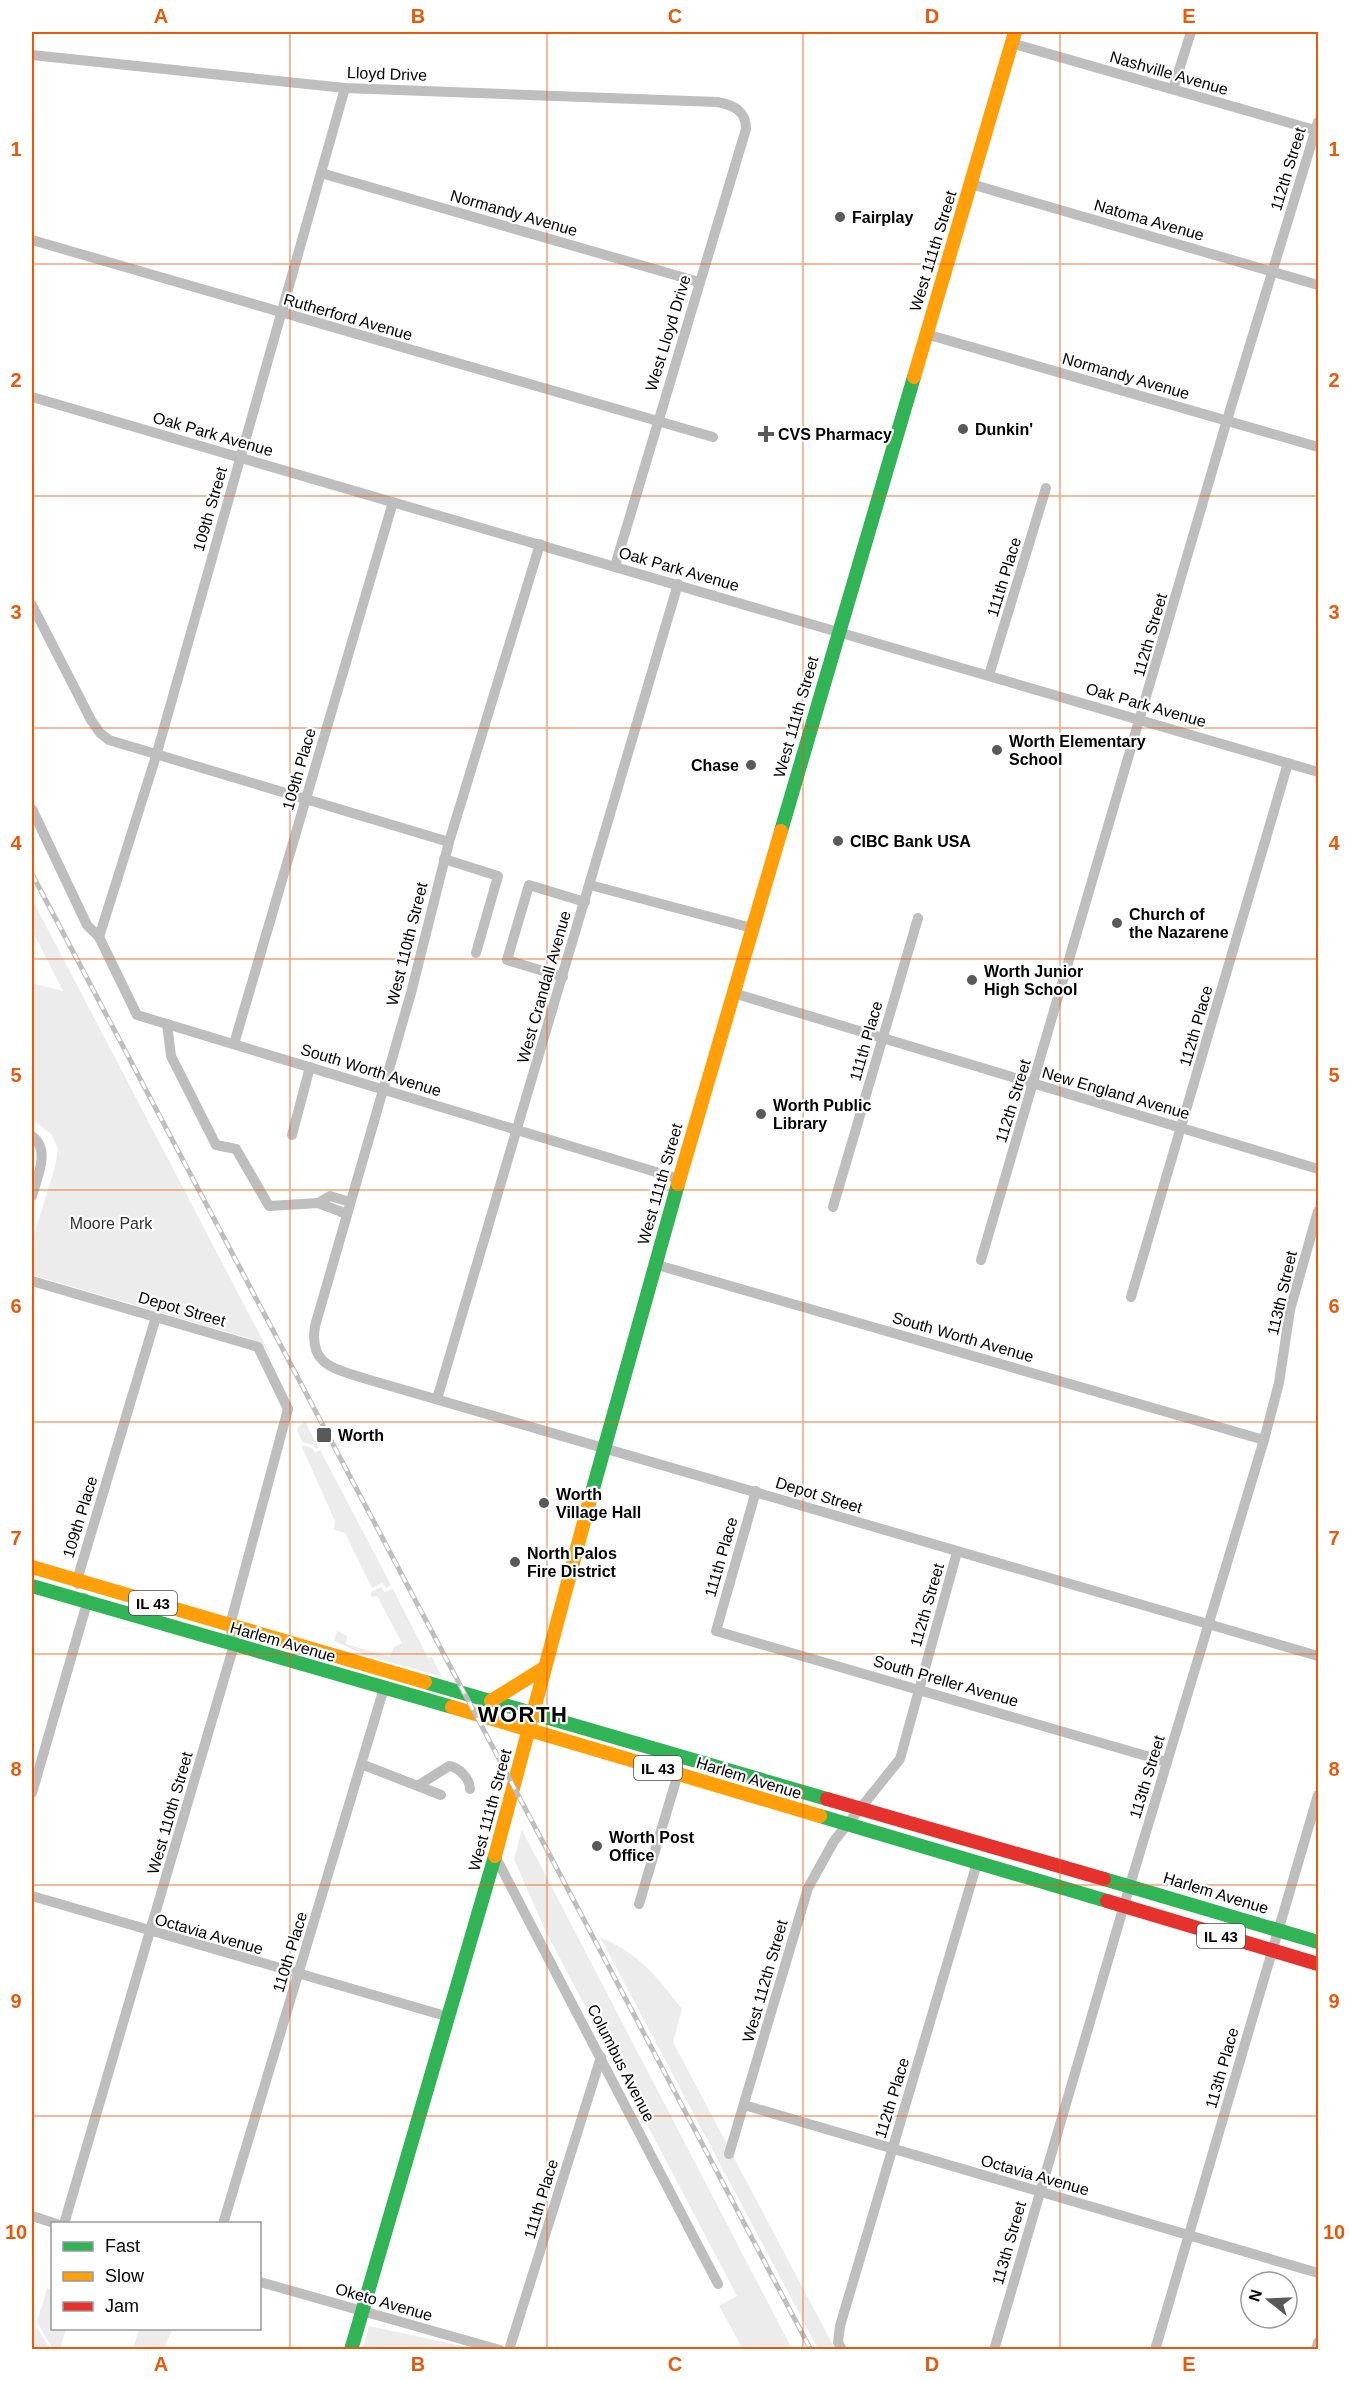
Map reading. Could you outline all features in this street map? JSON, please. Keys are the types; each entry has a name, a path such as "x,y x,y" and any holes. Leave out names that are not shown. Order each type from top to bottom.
{"main road":[{"name":"West 111th Street","path":"351,2349 495,1856 602,1446 654,1264 1013,37"},
{"name":"Harlem Avenue","path":"32,1568 1130,1885 1318,1942"},
{"name":"Harlem Avenue","path":"32,1586 528,1729 1123,1908 1318,1964"},
{"path":"491,1701 544,1668"},
{"path":"678,1774 684,1757"}],"street":[{"path":"1173,89 1191,32"},
{"name":"Nashville Avenue","path":"1013,37 1173,89 1318,128"},
{"name":"Lloyd Drive","path":"32,55 345,88 717,102 741,111"},
{"name":"109th Street","path":"99,937 156,756 345,88"},
{"name":"West Lloyd Drive","path":"615,566 746,129 746,119 741,111"},
{"name":"112th Street","path":"981,1260 1142,719 1227,420 1318,128"},
{"name":"Normandy Avenue","path":"321,172 699,282"},
{"name":"Natoma Avenue","path":"970,184 1318,285"},
{"name":"Rutherford Avenue","path":"32,240 713,437"},
{"name":"Normandy Avenue","path":"926,334 1318,447"},
{"name":"Oak Park Avenue","path":"32,397 1318,772"},
{"name":"111th Place","path":"989,675 1046,488"},
{"name":"109th Place","path":"234,1044 393,502"},
{"name":"West 110th Street","path":"317,1353 314,1342 315,1326 411,993 448,842 540,544"},
{"name":"West Crandall Avenue","path":"437,1399 678,584"},
{"path":"32,605 100,733 120,745 448,842"},
{"name":"112th Place","path":"1131,1297 1288,763"},
{"name":"South Worth Avenue","path":"32,809 87,925 99,937 136,1015 679,1179"},
{"path":"444,859 498,876 476,952"},
{"path":"563,977 507,960 529,885 585,902"},
{"path":"590,885 752,928"},
{"name":"111th Place","path":"833,1207 918,918"},
{"name":"New England Avenue","path":"733,993 1318,1169"},
{"path":"167,1024 171,1056 216,1145 236,1149 269,1206 318,1203 347,1214"},
{"path":"292,1135 310,1067"},
{"path":"32,1196 42,1157 35,1140"},
{"path":"318,1203 330,1196 350,1202"},
{"name":"113th Street","path":"994,2349 1123,1908 1264,1440 1279,1383 1290,1310 1318,1211"},
{"name":"South Worth Avenue","path":"654,1264 1264,1440"},
{"name":"Depot Street","path":"32,1281 258,1347 288,1409"},
{"name":"109th Place","path":"87,1603 77,1580 156,1317"},
{"name":"Depot Street","path":"317,1353 330,1368 1318,1656"},
{"name":"West 110th Street","path":"64,2222 234,1645 230,1624 288,1409"},
{"name":"111th Place","path":"716,1631 756,1491"},
{"name":"112th Street","path":"847,1824 900,1760 957,1552"},
{"path":"32,1793 87,1603"},
{"name":"South Preller Avenue","path":"716,1631 1167,1762"},
{"name":"110th Place","path":"223,2222 384,1688"},
{"path":"361,1764 441,1795"},
{"path":"419,1785 449,1766 456,1767 467,1780 470,1789"},
{"path":"639,1904 678,1774"},
{"name":"113th Place","path":"1155,2349 1318,1796"},
{"name":"West 112th Street","path":"729,2154 808,1888 847,1824"},
{"name":"Columbus Avenue","path":"495,1856 718,2284"},
{"name":"112th Place","path":"840,2346 840,2326 977,1863"},
{"name":"Octavia Avenue","path":"32,1896 298,1976 449,2017"},
{"name":"111th Place","path":"509,2349 601,2056"},
{"name":"Octavia Avenue","path":"744,2105 1318,2273"},
{"path":"32,2216 53,2222"},
{"name":"Oketo Avenue","path":"261,2282 500,2349"},
{"path":"1316,2349 1318,2342"}],"green space":[{"name":"Moore Park","path":"32,899 272,1358 265,1348 248,1338 32,1275 32,1241 55,1167 58,1148 51,1134 32,1119 32,983 63,991 32,930"},
{"path":"305,1422 319,1448 316,1449 313,1445 302,1442 297,1431 298,1427"},
{"path":"301,1445 312,1448 315,1453 320,1450 391,1585 386,1588 382,1583 372,1588 345,1533 334,1530 335,1521"},
{"path":"381,1587 384,1592 393,1589 428,1658 432,1657 442,1677 365,1655 334,1641 337,1631 347,1636 346,1644 390,1657 394,1647 402,1643 377,1596 371,1597 371,1592"},
{"path":"522,1830 792,2349 743,2349 719,2306 737,2296 545,1930 514,1859"},
{"path":"600,1937 637,1959 682,2009 673,2042 835,2349 818,2349"},
{"path":"47,2288 51,2290 51,2330 66,2330 60,2349 53,2349 37,2322"},
{"path":"36,2326 50,2349 32,2349"},
{"path":"369,2326 481,2350 362,2350"},
{"path":"138,2330 172,2330 163,2349 133,2349"}],"railway":[{"path":"32,874 811,2350"}],"traffic: fast":[{"path":"781,831 914,377"},
{"path":"589,1503 678,1184"},
{"path":"32,1586 452,1707"},
{"path":"425,1682 827,1799"},
{"path":"820,1816 1107,1901"},
{"path":"351,2350 495,1856"},
{"path":"1104,1879 1318,1942"}],"traffic: slow":[{"path":"914,377 1015,32"},
{"path":"678,1184 781,831"},
{"path":"495,1856 589,1503"},
{"path":"32,1567 425,1682"},
{"path":"491,1701 544,1668"},
{"path":"452,1707 820,1816"}],"traffic: jam":[{"path":"827,1799 1104,1879"},
{"path":"1107,1901 1318,1964"}],"place":[{"name":"Fairplay","path":"840,217"},
{"name":"Dunkin'","path":"963,429"},
{"name":"CVS Pharmacy","path":"766,434"},
{"name":"Worth Elementary School","path":"997,750"},
{"name":"Chase","path":"751,765"},
{"name":"CIBC Bank USA","path":"838,841"},
{"name":"Church of the Nazarene","path":"1117,923"},
{"name":"Worth Junior High School","path":"972,980"},
{"name":"Worth Public Library","path":"761,1114"},
{"name":"Worth","path":"324,1435"},
{"name":"Worth Village Hall","path":"544,1503"},
{"name":"North Palos Fire District","path":"515,1562"},
{"name":"Worth Post Office","path":"597,1846"}],"district":[{"name":"WORTH","path":"523,1714"}]}
